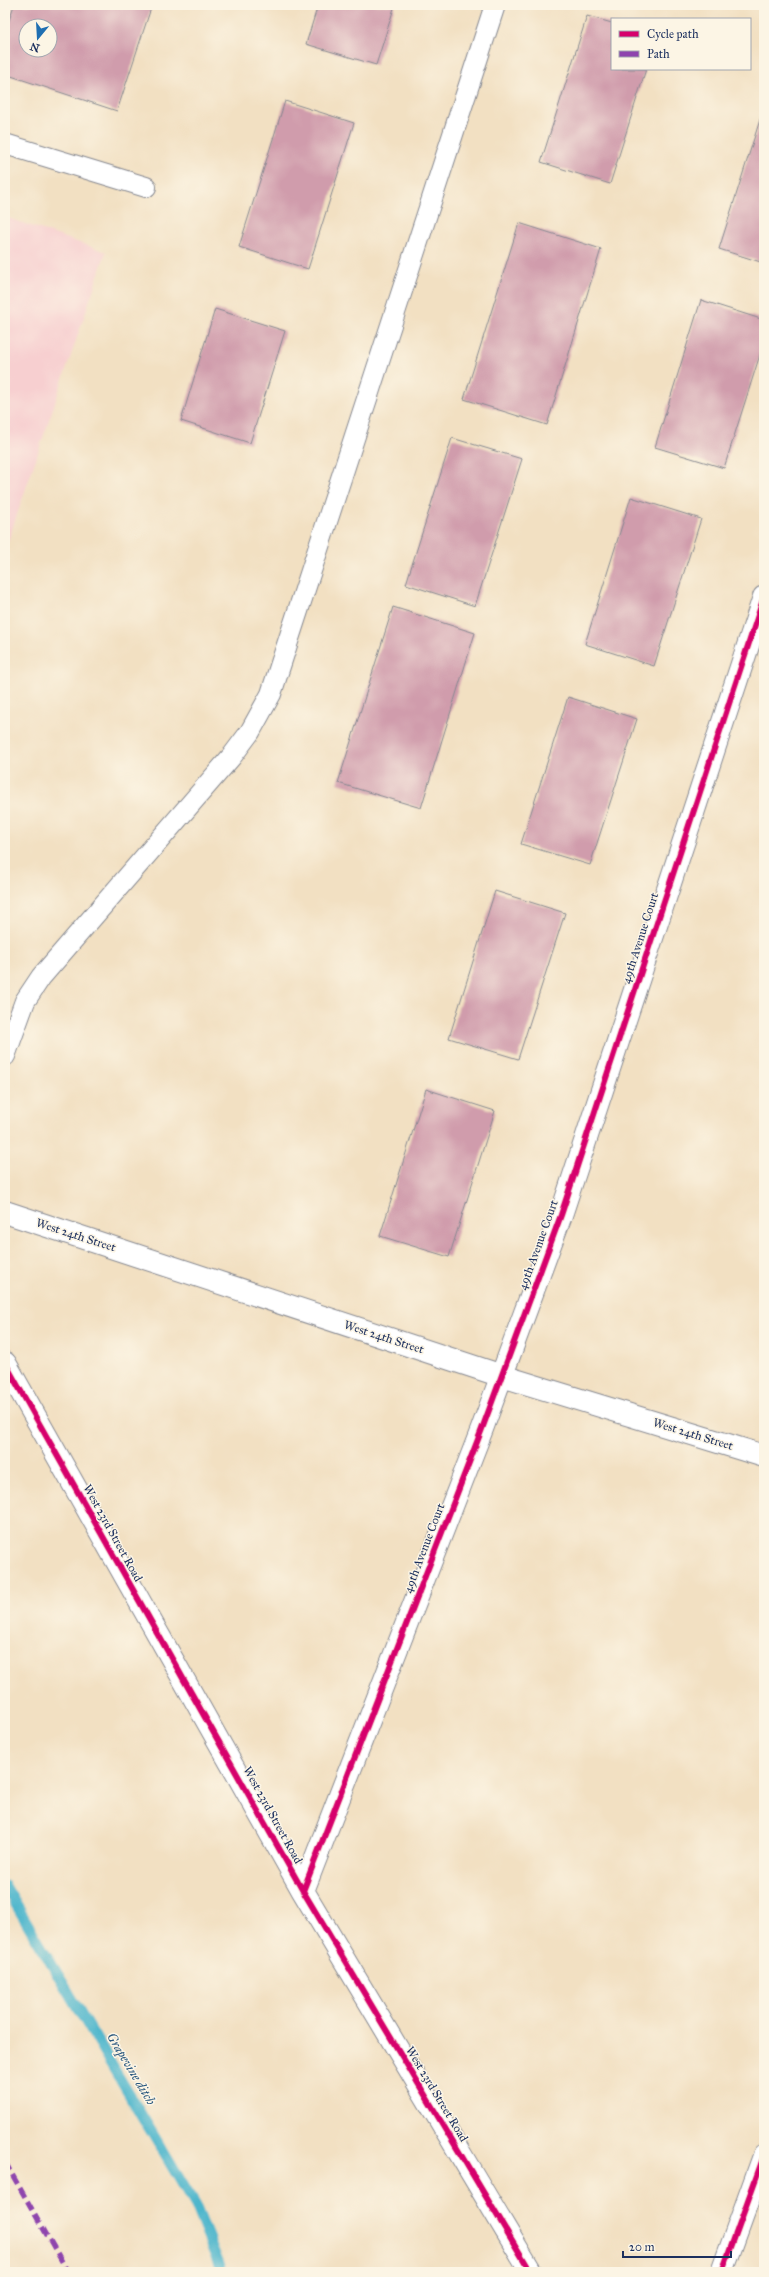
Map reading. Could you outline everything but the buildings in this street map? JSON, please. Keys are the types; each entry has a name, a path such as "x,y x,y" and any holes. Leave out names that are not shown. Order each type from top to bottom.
{"street":[{"name":"49th Avenue Court","path":"303,1892 502,1376 561,1214 764,596"},
{"name":"West 24th Street","path":"5,1212 502,1376 764,1456"},
{"name":"West 23rd Street Road","path":"5,1363 303,1892 530,2272"},
{"path":"722,2272 764,2156"}],"lane":[{"path":"5,1056 25,1001 40,977 232,756 250,732 271,694 495,5"},
{"path":"5,144 146,187"}],"shaded area":[{"path":"5,217 106,252 5,550"}],"waterway":[{"name":"Grapevine ditch","path":"5,1886 195,2205 222,2272"}],"marked path":[{"path":"5,2162 68,2272"}],"cycle path":[{"path":"303,1891 482,1429 561,1215 764,597"},
{"path":"5,1363 303,1891 531,2272"},
{"path":"722,2272 764,2156"}]}
